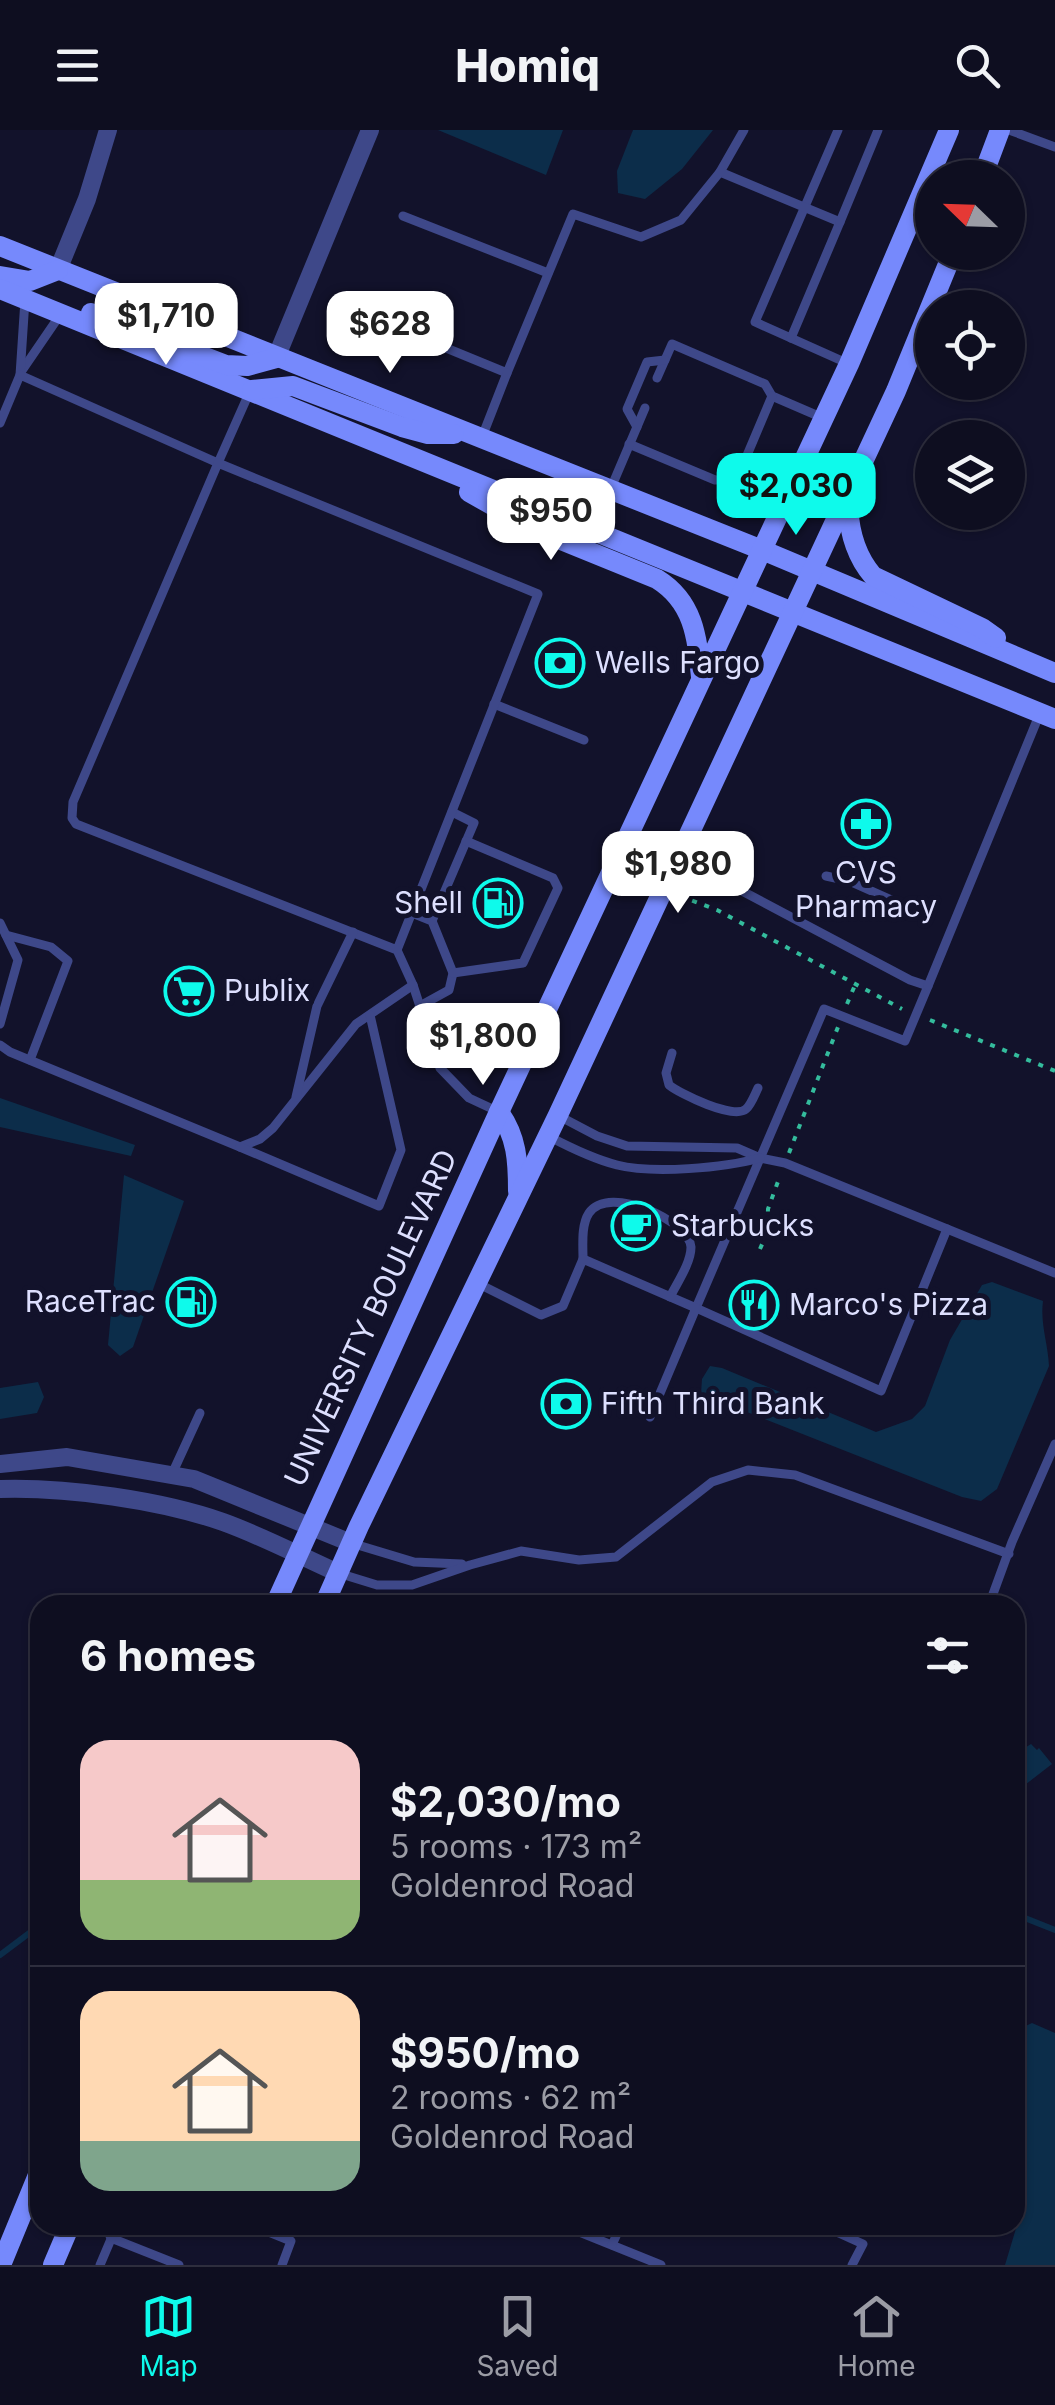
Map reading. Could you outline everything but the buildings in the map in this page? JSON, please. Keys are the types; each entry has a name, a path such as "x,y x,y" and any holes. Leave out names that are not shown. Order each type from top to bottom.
{"main road":[{"name":"UNIVERSITY BOULEVARD","path":"279,1595 499,1112 849,364 948,130"},
{"path":"989,160 1000,130"},
{"path":"0,246 762,550 1055,672"},
{"path":"0,276 30,281 58,270"},
{"path":"328,1595 558,1115 896,391 946,270"},
{"path":"0,289 1048,716"},
{"path":"55,312 82,310 226,365 247,366 276,358"},
{"path":"250,391 293,386 402,427 428,434 473,436"},
{"path":"393,450 534,529 672,588 689,611 698,636 702,681"},
{"path":"848,494 848,524 862,563 873,576 982,628 1030,662"},
{"path":"499,1112 510,1127 518,1156 518,1198"},
{"path":"1,2265 30,2196"},
{"path":"53,2265 66,2235"}],"street":[{"path":"58,270 87,199 108,130"},
{"path":"276,358 370,130"},
{"path":"0,1464 67,1458 194,1479 351,1543"},
{"path":"66,1492 67,1458"},
{"path":"0,1489 66,1492 161,1507 222,1522 338,1572"}],"lane":[{"path":"473,436 507,373 573,214 641,237 680,220 720,172 744,130"},
{"path":"838,130 755,322 849,364"},
{"path":"790,338 878,130"},
{"path":"1009,130 1055,147"},
{"path":"720,172 840,222"},
{"path":"403,216 548,273"},
{"path":"20,374 26,300"},
{"path":"339,304 507,373"},
{"path":"0,422 20,374 55,312"},
{"path":"658,378 672,344 765,384 772,396 823,418"},
{"path":"637,427 627,409 633,393 646,362 665,360"},
{"path":"20,374 218,463 538,594 397,950"},
{"path":"250,391 80,786 72,818 76,824 397,950 413,985 440,1068 469,1098 499,1112"},
{"path":"629,444 715,480 737,480 772,396"},
{"path":"610,490 645,408"},
{"path":"494,704 584,740"},
{"path":"650,1418 824,1009 905,1041 1048,716"},
{"path":"420,1006 448,990 452,973 432,920 474,823 452,812"},
{"path":"452,973 523,963 558,888 553,878 466,841"},
{"path":"678,857 928,986"},
{"path":"826,876 848,881 923,914"},
{"path":"412,913 432,920"},
{"path":"0,923 18,960 0,1024"},
{"path":"295,1100 317,1006 353,932"},
{"path":"6,936 52,947 68,961 30,1060"},
{"path":"240,1147 260,1139 356,1024 413,985"},
{"path":"0,1044 378,1206 401,1150 370,1015"},
{"path":"672,1053 666,1074 669,1086 727,1112 747,1109 758,1088"},
{"path":"558,1115 627,1146 736,1148 1055,1273"},
{"path":"548,1135 604,1161 631,1167 731,1166 760,1158"},
{"path":"477,1282 541,1316 563,1306 583,1259 585,1221 604,1201 621,1200 673,1223 689,1237 691,1250 670,1297"},
{"path":"583,1259 882,1391 947,1229"},
{"path":"171,1476 200,1413"},
{"path":"993,1595 1055,1444"},
{"path":"338,1572 377,1585 412,1585 521,1551 579,1560 616,1557 712,1482 748,1470 796,1475 1009,1554"},
{"path":"351,1543 414,1562 470,1564"},
{"path":"110,2235 179,2265"},
{"path":"100,2265 112,2235"},
{"path":"276,2235 291,2241 282,2265"},
{"path":"587,2235 661,2265"},
{"path":"612,2245 616,2235"},
{"path":"843,2235 862,2244 852,2265"}],"path":[{"path":"680,896 716,910 916,1015 1055,1071"},
{"path":"760,1249 767,1233 768,1209 854,985"}],"water":[{"path":"438,130 563,130 546,175"},
{"path":"633,130 713,130 682,169 645,199 618,193 617,171"},
{"path":"0,1098 135,1145 131,1156 0,1127"},
{"path":"124,1175 184,1201 133,1347 120,1356 108,1345"},
{"path":"992,1282 1043,1301 1049,1366 997,1489 981,1501 962,1497 701,1394 702,1379 710,1366 876,1432 912,1419 925,1406 950,1340 982,1285"},
{"path":"38,1382 44,1397 37,1413 0,1419 0,1388"},
{"path":"1031,1744 1039,1748 1052,1764 1025,1785 1025,1748"},
{"path":"1032,2023 1055,2033 1055,2265 1005,2265 1014,2235 1025,2235 1025,2026"}],"waterway":[{"path":"1025,1918 1055,1930"},
{"path":"0,1955 30,1932"}],"place":[{"name":"Wells Fargo","path":"560,663"},
{"name":"CVS Pharmacy","path":"866,824"},
{"name":"Shell","path":"498,903"},
{"name":"Publix","path":"189,991"},
{"name":"Starbucks","path":"636,1226"},
{"name":"RaceTrac","path":"191,1302"},
{"name":"Marco's Pizza","path":"754,1305"},
{"name":"Fifth Third Bank","path":"566,1404"}]}
